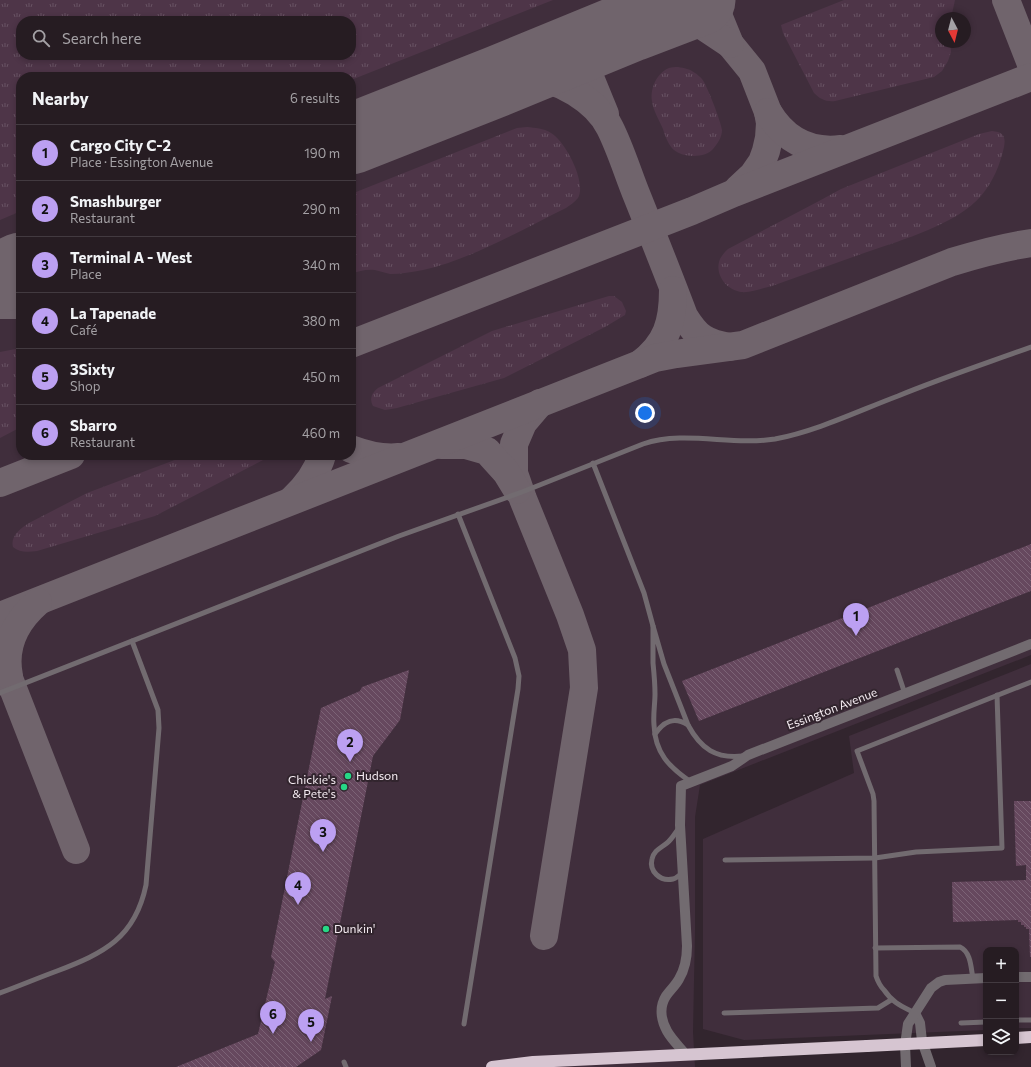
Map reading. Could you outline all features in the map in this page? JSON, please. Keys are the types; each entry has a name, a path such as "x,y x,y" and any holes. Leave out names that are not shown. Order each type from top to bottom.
{"highway":[{"path":"1019,1038 1031,1038"},
{"path":"492,1067 533,1062 983,1040"}],"street":[{"name":"Essington Avenue","path":"691,782 732,766 748,756 1031,644"},
{"path":"686,1055 666,1030 661,1013 663,1002 679,979 686,961 687,946 680,825 681,786 691,782"},
{"path":"1019,977 1031,977"},
{"path":"906,1067 905,1046 907,1030 915,1013 931,988 939,982 949,980 983,978"},
{"path":"915,1013 920,1023 922,1041 931,1067"}],"lane":[{"path":"0,693 400,536 522,492 654,440 676,438 759,441 813,429 909,391 1031,347"},
{"path":"593,463 644,593 664,664 688,725 698,740 713,753 734,757 748,756"},
{"path":"458,514 515,658 519,676 464,1024"},
{"path":"653,626 655,693 654,717 658,748 672,767 691,782"},
{"path":"0,993 74,964 104,950 127,929 132,922 142,900 146,884 160,728 158,710 132,641"},
{"path":"897,670 905,694"},
{"path":"915,1013 891,1000 877,980 875,948 875,805 874,798 857,751 1031,682"},
{"path":"725,860 875,858 916,852 1002,848 997,696"},
{"path":"655,734 661,725 668,722 678,720 688,725"},
{"path":"680,825 668,842 655,852 652,860 652,868 656,876 672,880 678,877 683,871"},
{"path":"875,948 960,947 968,956 973,979"},
{"path":"724,1013 878,1008 891,1000"},
{"path":"1019,1020 1031,1020"},
{"path":"961,1023 983,1022"}],"shaded area":[{"path":"0,0 1031,0 1031,655 700,785 695,817 693,1032 695,1067 0,1067"},
{"path":"1031,664 1031,1028 1019,1028 1019,947 983,947 983,1030 744,1040 703,1029 703,839 854,773 849,736"}],"green space":[{"path":"0,0 553,0 356,78 356,72 16,72 16,213 0,220"},
{"path":"844,0 955,0 952,12 935,12 935,48 951,48 948,61 942,71 934,77 835,101 823,100 814,93 783,33 781,25"},
{"path":"670,68 685,68 697,74 702,79 719,120 722,130 720,138 713,149 705,154 688,156 674,150 667,141 656,115 652,101 653,86 661,73"},
{"path":"527,127 542,129 557,137 573,162 580,182 578,198 574,202 566,208 496,243 460,259 423,270 402,273 390,274 375,270 356,272 356,192 517,128"},
{"path":"992,131 999,132 1003,135 1005,140 996,173 985,191 971,206 944,223 896,242 772,286 749,292 736,291 726,285 720,276 720,259 728,249 841,189 979,134"},
{"path":"609,296 614,296 622,302 626,311 625,315 605,327 504,378 397,408 385,410 373,406 371,401 372,396 378,388 492,331"},
{"path":"16,349 16,430 0,438 0,352"},
{"path":"175,460 263,460 155,516 37,551 21,551 13,547 12,543 15,536 29,523 87,493"}],"building":[{"path":"1031,544 1031,591 699,721 682,681"},
{"path":"409,670 400,720 373,756 325,999 332,996 321,1050 296,1067 176,1067 258,1034 275,962 271,957 321,708 360,691 362,687"},
{"path":"1014,801 1031,801 1031,957 1029,929 1026,929 1024,925 1021,925 1021,922 1018,922 1018,920 953,922 952,882 1026,880 1026,865 1016,866"}],"taxiway":[{"path":"712,0 730,44 752,71 768,112 770,123 769,138 762,162 753,175 738,189"},
{"path":"1006,0 1031,64"},
{"path":"647,20 688,21 703,26 730,44"},
{"path":"578,48 605,114"},
{"path":"498,81 528,77 552,81 575,92 586,100 604,118 618,145 684,316 693,329 702,338 730,347"},
{"path":"356,342 1031,77"},
{"path":"768,112 774,122 790,137 798,142 818,149 841,149"},
{"path":"0,616 655,358 743,345 952,262 991,251 1031,243"},
{"path":"640,364 657,348 667,332 672,312 673,290"},
{"path":"0,305 16,305"},
{"path":"540,403 523,423 514,444 514,473 570,615 582,650 584,688 544,936"},
{"path":"441,445 466,445 487,451 506,472 517,490"},
{"path":"356,451 375,456 399,457"},
{"path":"0,483 58,460"},
{"path":"292,500 310,479 321,460"},
{"path":"9,676 9,645 17,626 38,602"},
{"path":"0,655 76,850"}],"runway":[{"path":"356,137 700,0"},
{"path":"0,277 16,270"}],"place":[{"name":"Cargo City C-2","path":"856,636"},
{"name":"Smashburger","path":"350,762"},
{"name":"Hudson","path":"348,776"},
{"name":"Chickie's & Pete's","path":"344,787"},
{"name":"Terminal A - West","path":"323,852"},
{"name":"La Tapenade","path":"298,905"},
{"name":"Dunkin'","path":"326,929"},
{"name":"Sbarro","path":"273,1034"},
{"name":"3Sixty","path":"311,1042"}]}
